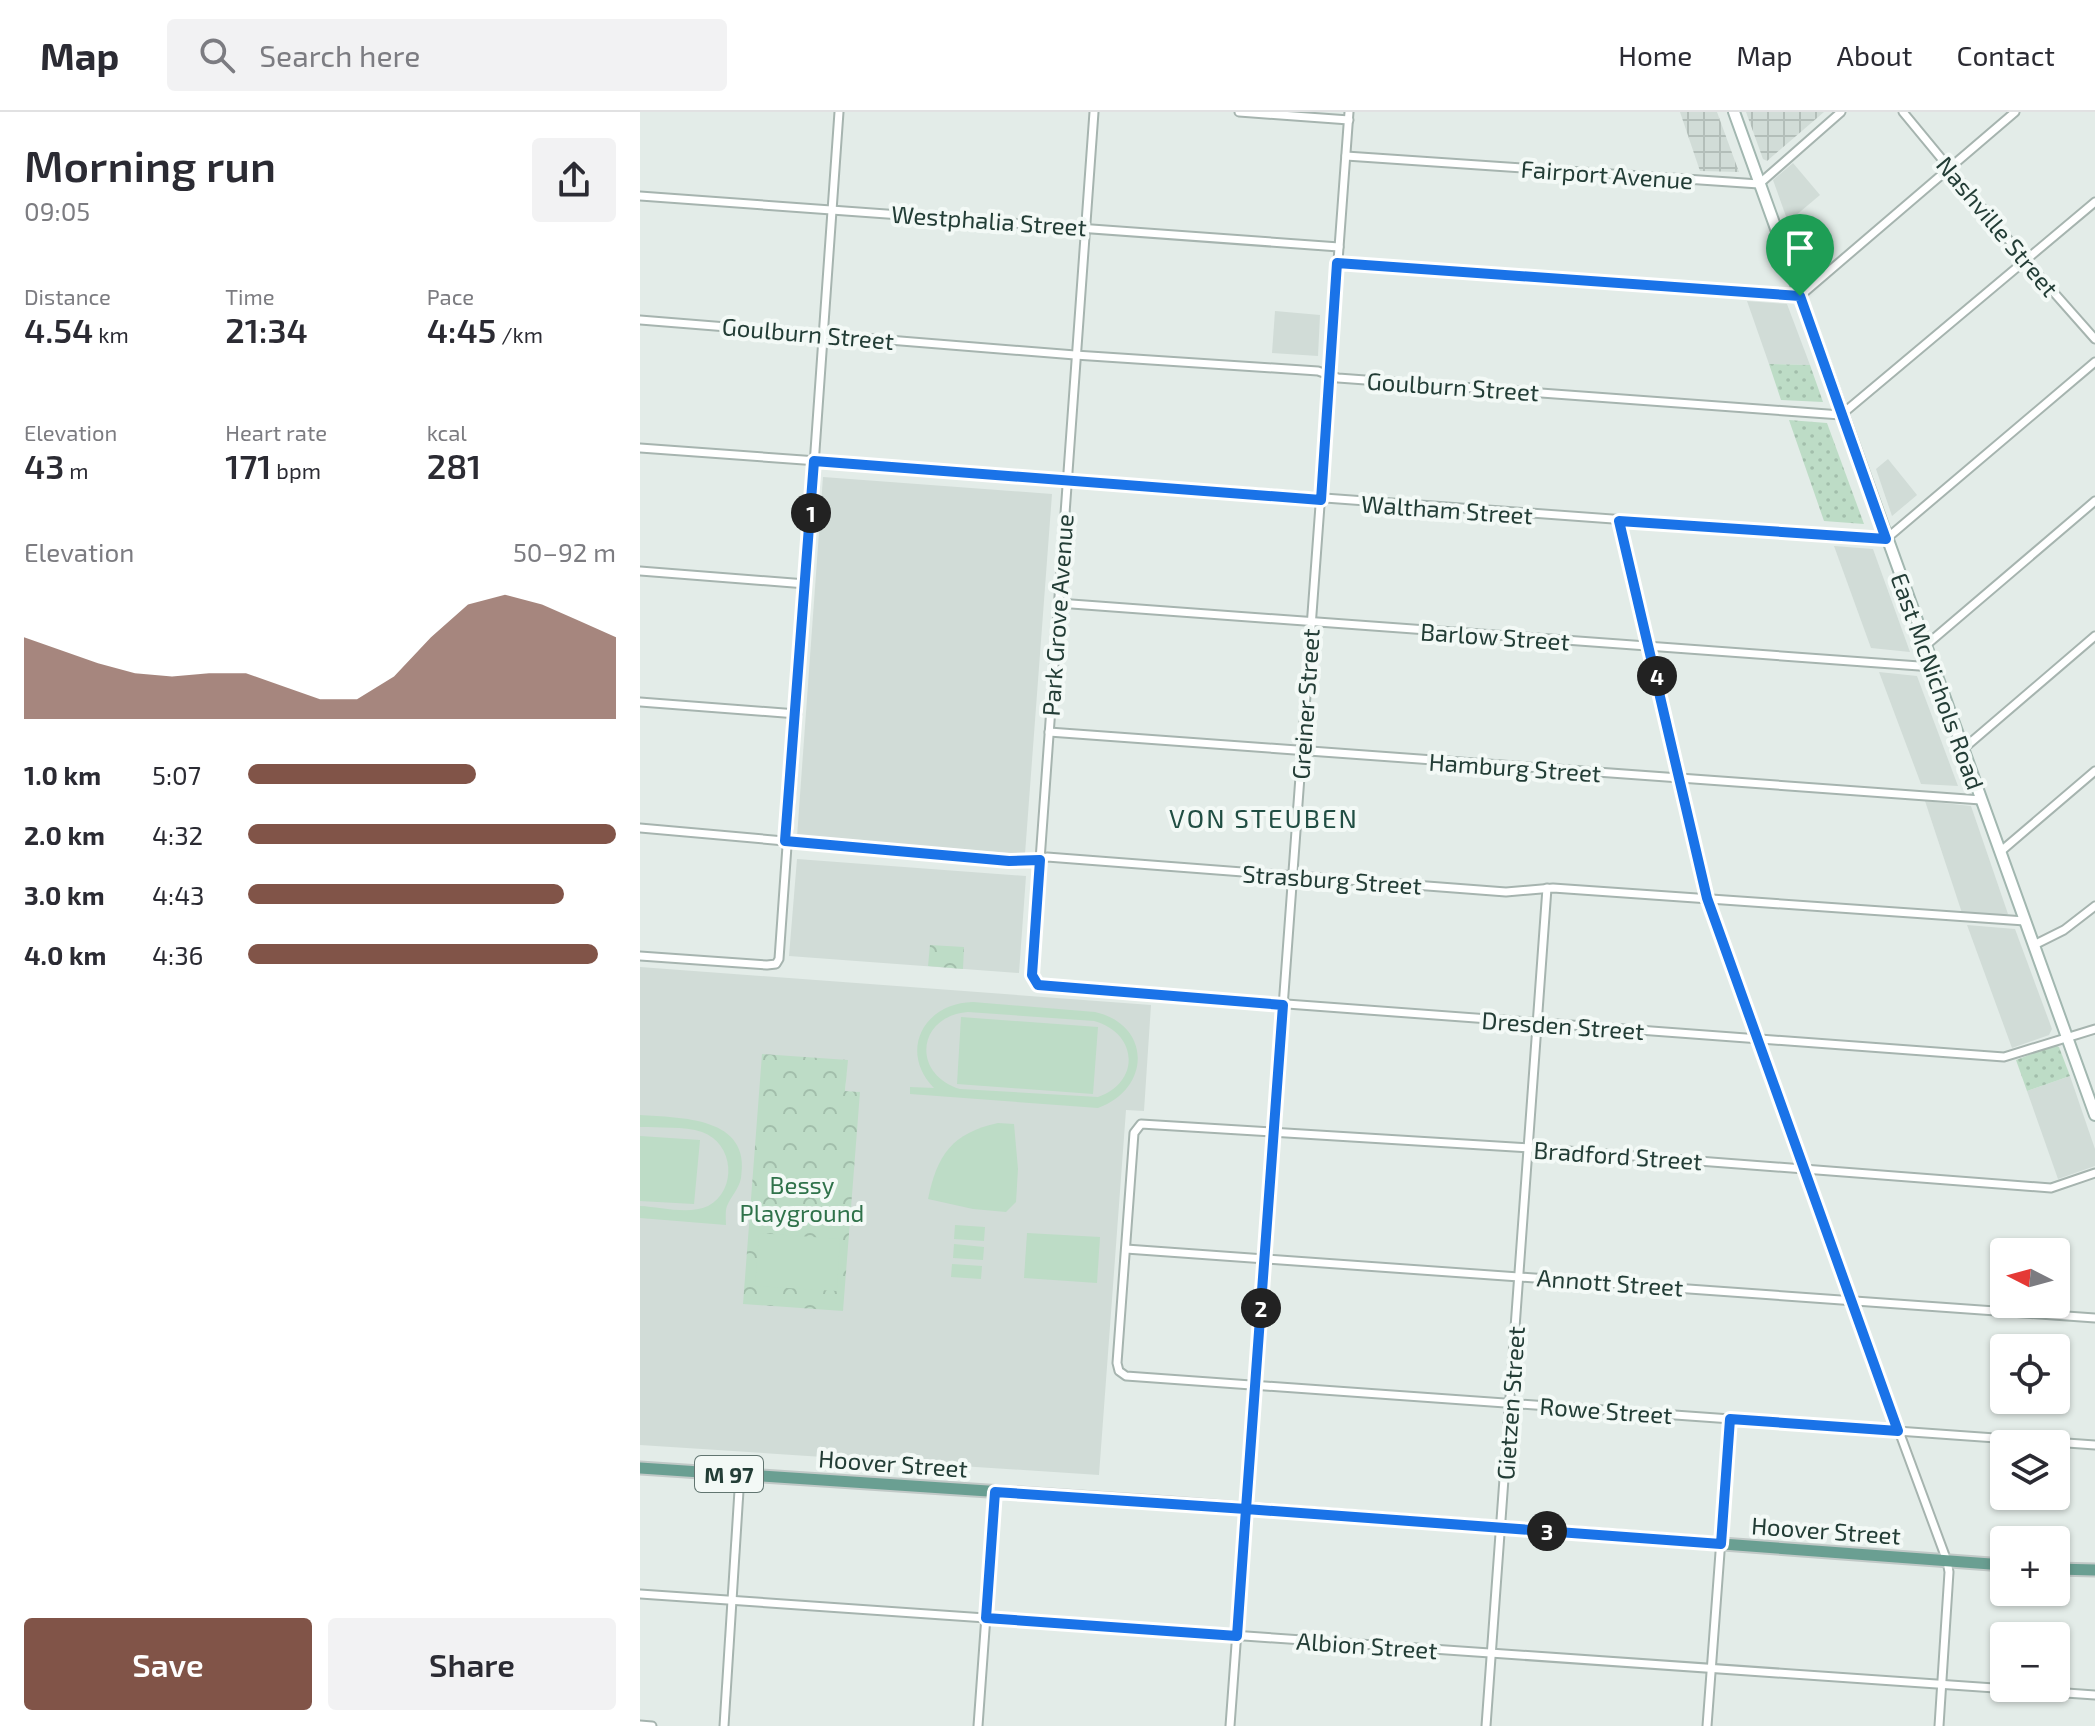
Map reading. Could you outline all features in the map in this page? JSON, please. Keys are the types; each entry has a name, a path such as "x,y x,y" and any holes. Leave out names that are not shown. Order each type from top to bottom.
{"main road":[{"name":"Hoover Street","path":"640,1468 1990,1564"},
{"path":"2070,1569 2095,1570"}],"street":[{"path":"640,956 776,964 780,951 785,841 797,714 839,112"},
{"name":"Park Grove Avenue","path":"1032,975 1094,112"},
{"path":"1239,112 1349,116"},
{"name":"East McNichols Road","path":"1734,112 2095,1115"},
{"path":"1759,184 1841,112"},
{"name":"Nashville Street","path":"1903,112 2095,339"},
{"path":"1337,263 1800,296 2015,112"},
{"name":"Greiner Street","path":"1230,1726 1349,116"},
{"name":"Fairport Avenue","path":"1346,156 1759,184"},
{"name":"Westphalia Street","path":"640,196 1339,247"},
{"path":"1841,415 2095,202"},
{"name":"Goulburn Street","path":"640,320 1318,371 1329,376 1841,415"},
{"path":"1886,539 2095,362"},
{"name":"Waltham Street","path":"640,448 1886,539"},
{"path":"1925,646 2095,501"},
{"path":"1619,521 1707,898 1802,1168 1947,1561 1949,1572 1939,1726"},
{"path":"640,571 806,584"},
{"name":"Barlow Street","path":"1058,603 1933,667"},
{"path":"1962,749 2095,636"},
{"path":"640,702 797,714"},
{"name":"Hamburg Street","path":"1049,732 1981,800"},
{"path":"2000,852 2095,771"},
{"name":"Strasburg Street","path":"640,828 1009,861 1047,857 1506,892 1547,888 2025,921"},
{"name":"Gietzen Street","path":"1486,1726 1547,888"},
{"path":"2034,945 2064,930 2095,906"},
{"name":"Dresden Street","path":"1032,975 1035,983 1042,986 2004,1057 2095,1029"},
{"name":"Bradford Street","path":"1126,1249 1134,1133 1144,1123 1529,1148 2051,1188 2095,1173"},
{"name":"Annott Street","path":"1126,1249 2095,1318"},
{"name":"Rowe Street","path":"1126,1249 1117,1363 1119,1371 1126,1376 2095,1445"},
{"path":"1707,1726 1730,1419"},
{"path":"724,1726 740,1475"},
{"path":"978,1726 995,1492"},
{"name":"Albion Street","path":"640,1594 2095,1695"},
{"path":"640,1725 652,1726"}],"shaded area":[{"path":"1680,112 1717,112 1739,172 1700,171"},
{"path":"1746,112 1824,112 1767,161 1763,159"},
{"path":"1793,163 1820,195 1788,222 1773,180"},
{"path":"1747,301 1787,304 1810,365 1769,364"},
{"path":"1275,311 1320,315 1318,356 1272,353"},
{"path":"1888,459 1917,495 1892,516 1876,469"},
{"path":"823,477 1052,494 1025,854 797,837"},
{"path":"1834,546 1873,549 1910,652 1871,648"},
{"path":"1879,672 1917,676 1958,786 1921,784"},
{"path":"1925,801 1971,806 2008,914 1962,913"},
{"path":"797,859 1026,876 1019,973 789,956"},
{"path":"1967,925 2015,929 2052,1029 2049,1035 2012,1048"},
{"path":"640,967 1151,1005 1144,1111 1126,1110 1099,1475 640,1445","holes":["847,1060 845,1091 859,1092 744,1304"]},
{"path":"2070,1076 2095,1149 2095,1166 2058,1179 2027,1091"}],"green space":[{"path":"1769,364 1810,365 1823,402 1781,400"},
{"path":"1789,420 1827,423 1864,524 1824,521"},
{"path":"930,945 964,947 963,969 928,966"},
{"path":"973,1002 1095,1012 1114,1019 1127,1030 1135,1043 1138,1058 1135,1073 1128,1087 1098,1108 910,1094 910,1087 934,1088 923,1074 918,1045 930,1020 956,1004","holes":["968,1012 1094,1021 1109,1027 1119,1036 1129,1058 1122,1080 1098,1097 960,1089 944,1082 933,1071 928,1059 926,1046 938,1024 951,1016"]},
{"path":"961,1017 1098,1027 1093,1094 957,1084"},
{"path":"2055,1045 2059,1047 2070,1076 2027,1091 2016,1060"},
{"name":"Bessy Playground","path":"762,1054 848,1060 845,1091 860,1092 843,1311 743,1304"},
{"path":"640,1115 710,1124 735,1142 741,1158 741,1178 727,1206 726,1225 640,1218 640,1206 683,1210 708,1206 718,1199 724,1189 728,1167 721,1146 713,1138 687,1129 640,1127"},
{"path":"998,1123 1014,1124 1018,1169 1016,1202 1006,1212 973,1209 928,1199 936,1170 949,1148 969,1133"},
{"path":"640,1136 700,1140 694,1204 640,1201"},
{"path":"955,1225 985,1227 984,1241 954,1239"},
{"path":"759,1233 840,1239 837,1291 755,1286"},
{"path":"1027,1233 1100,1237 1097,1283 1024,1278"},
{"path":"954,1244 984,1247 983,1260 953,1258"},
{"path":"952,1264 982,1266 981,1279 951,1277"}],"district":[{"name":"VON STEUBEN","path":"1264,817"}],"route":[{"path":"1800,296 1337,263 1321,500 814,461 785,841 1009,861 1040,860 1032,975 1038,985 1283,1005 1246,1509 995,1492 986,1618 1237,1636 1246,1509 1721,1544 1730,1419 1898,1431 1707,898 1619,521 1886,539 1800,296"}]}
